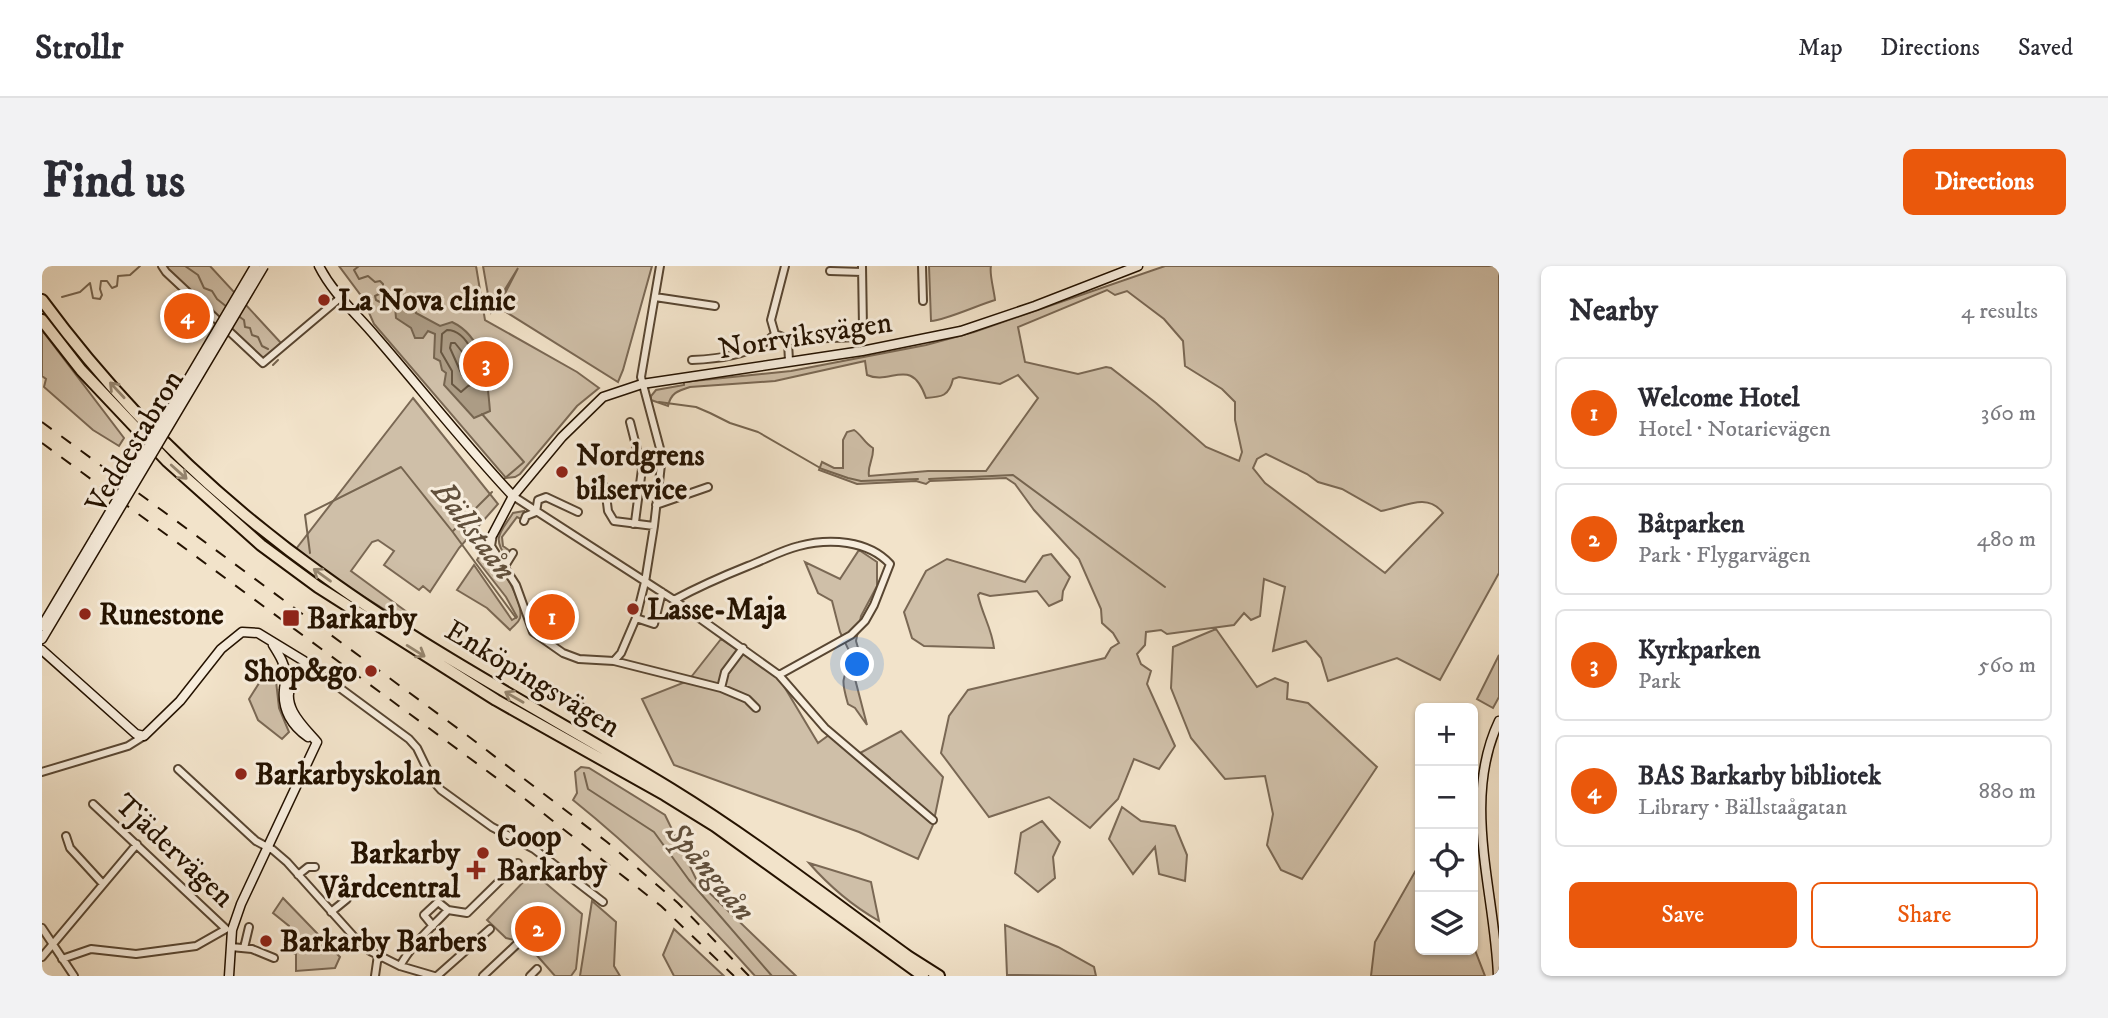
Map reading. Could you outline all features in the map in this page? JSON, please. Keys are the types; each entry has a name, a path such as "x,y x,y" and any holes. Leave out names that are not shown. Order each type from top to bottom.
{"highway":[{"name":"Enköpingsvägen","path":"42,300 91,362 175,452 277,542 374,611 720,819 939,976"},
{"name":"Enköpingsvägen","path":"42,320 81,370 167,461 261,545 318,587 496,700 715,826 923,976"},
{"path":"909,957 948,976"}],"street":[{"path":"162,266 263,363 340,299"},
{"name":"Veddestabron","path":"42,639 255,266"},
{"name":"Veddestabron","path":"42,626 264,266"},
{"path":"319,266 340,299 375,335 513,496 674,600 779,674 825,728 933,820"},
{"path":"614,661 621,653 636,618 654,526 662,456 641,377 660,266"},
{"path":"775,334 771,320 785,266"},
{"path":"922,266 923,301"},
{"name":"Norrviksvägen","path":"492,534 513,496 562,437 603,397 642,384 862,351 961,331 1138,266"},
{"path":"788,342 798,339 861,337 862,269 830,271"},
{"path":"655,297 715,306"},
{"path":"775,334 788,342 789,361"},
{"path":"692,360 745,352 767,343 775,334"},
{"path":"630,422 642,469 633,524"},
{"path":"605,487 608,510 614,521 654,526"},
{"path":"656,505 708,487"},
{"path":"536,512 538,500 546,497 578,512"},
{"path":"523,521 526,516 536,512"},
{"path":"492,534 491,546 518,590 533,632 537,636 563,653 579,659 614,661 721,688 747,699 756,708"},
{"path":"674,600 704,584 799,546 828,542 854,543 884,557 890,564 874,606 865,621 851,635 779,674"},
{"path":"505,566 513,553"},
{"path":"636,618 654,624 662,592"},
{"path":"42,772 128,746 144,736 180,701 220,649 235,636 243,632 253,632 301,657 409,739 417,748 436,786 504,834 534,849 603,902"},
{"path":"272,644 285,663 287,674 283,694 288,717 304,734 317,742"},
{"path":"721,688 725,671 743,648"},
{"path":"42,650 136,734 144,736"},
{"path":"285,663 296,656"},
{"path":"306,663 289,694 294,714 317,742"},
{"path":"287,674 326,678"},
{"path":"1498,976 1481,813 1483,766 1499,721"},
{"path":"229,976 229,929 317,742"},
{"path":"178,769 256,841 287,862 356,939 377,955 400,966 435,976 490,929"},
{"name":"Tjädervägen","path":"93,804 229,929"},
{"path":"66,836 70,848 103,884"},
{"path":"42,957 137,844"},
{"path":"433,926 424,915 438,902 448,910 467,913 518,863"},
{"path":"298,875 308,867 315,867"},
{"path":"331,912 347,899"},
{"path":"400,966 411,948 448,910"},
{"path":"244,947 249,927"},
{"path":"42,928 74,976"},
{"path":"62,959 91,949 136,954 196,946 229,929"},
{"path":"483,976 516,945"},
{"path":"231,947 244,947 274,958"},
{"path":"375,976 377,955"},
{"path":"530,976 537,970"}],"shaded area":[{"path":"164,266 210,266 281,343 263,359"},
{"path":"339,266 476,266 485,320 577,372 599,388 577,406 520,474 506,478 374,324 362,297"},
{"path":"483,266 652,266 618,382 498,307 518,268 491,312"},
{"path":"929,266 991,266 995,300 931,321"},
{"path":"1165,266 1499,266 1499,573 1440,680 1397,658 1328,681 1321,658 1306,641 1273,651 1285,587 1264,579 1260,616 1251,620 1244,613 1234,625 1167,634 1161,630 1146,632 1145,645 1137,654 1141,664 1151,671 1147,684 1175,746 1159,769 1134,759 1118,799 1090,828 1049,797 989,817 941,753 949,716 968,690 1105,658 1111,648 1119,643 1102,623 1101,609 1079,559 1034,510 1015,484 1006,478 930,481 926,484 916,481 857,484 819,470 822,462 834,468 843,468 843,440 847,432 854,430 873,448 869,476 928,471 986,471 1038,398 1018,375 1000,384 959,377 953,379 944,394 926,398 920,385 907,375 867,375 865,361 775,381 690,387 675,393 668,406 651,400 656,390 684,385 684,382 791,371 926,345 974,332","holes":["1107,290 1115,295 1127,291 1164,319 1183,341 1185,366 1222,389 1235,402 1235,420 1242,452 1239,461 1206,447 1111,368 1078,374 1025,362 1018,327","1266,454 1318,482 1342,489 1381,511 1422,502 1437,506 1443,513 1385,573 1265,483 1253,468 1257,459"]},
{"path":"42,330 124,438 119,446 93,430 44,387 46,379 42,376"},
{"path":"413,398 498,504 459,548 430,592 423,586 419,590 384,565 394,551 378,540 372,542 351,571 407,612 403,621 342,583 296,549"},
{"path":"524,511 524,516 521,519 517,517 502,537 503,546 510,551 507,558 500,545 500,535 513,513"},
{"path":"859,550 877,562 877,586 861,616 856,641 861,658 854,675 867,725 855,708 848,704 846,697 844,677 854,661 840,632 832,601 818,593 805,562 840,579"},
{"path":"490,554 505,575 519,603 520,618 510,630 487,608 457,590 474,565 512,620 517,617 506,597 477,560 480,555"},
{"path":"1051,554 1070,577 1062,600 1049,606 1037,591 978,595 994,648 924,646 912,638 904,612 926,571 947,559 1025,582 1043,556"},
{"path":"1216,629 1257,687 1275,678 1288,683 1287,699 1308,703 1377,767 1302,879 1281,870 1267,845 1273,814 1265,776 1225,779 1191,738 1171,688 1173,647"},
{"path":"721,639 779,678 818,743 829,735 889,783 890,778 860,753 901,731 943,777 933,825 918,859 859,832 674,765 642,699 688,681"},
{"path":"1499,655 1499,697 1493,708 1477,699"},
{"path":"261,680 276,681 279,708 289,732 282,739 258,720 249,699"},
{"path":"581,767 589,768 665,815 697,881 796,976 755,976 668,884 573,800 577,793 575,772"},
{"path":"1122,807 1141,821 1175,826 1187,855 1185,881 1159,874 1155,847 1133,874 1109,839"},
{"path":"1042,821 1060,842 1053,857 1055,878 1038,892 1015,873 1021,833"},
{"path":"809,863 871,882 879,921 841,895"},
{"path":"1415,872 1415,955 1477,955 1485,976 1371,976 1375,942"},
{"path":"536,875 582,914 576,969 571,976 555,976 526,943 506,938 487,920 527,878"},
{"path":"283,898 340,957 335,968 296,971 296,954 284,950 289,926 273,913"},
{"path":"592,901 616,922 614,966 620,976 580,976"},
{"path":"1005,925 1058,947 1094,967 1096,976 1007,975"},
{"path":"674,929 724,976 674,976 663,955"}],"water":[{"path":"405,303 415,307 416,313 440,326 452,322 472,338 483,360 490,411 474,418 444,385 446,373 442,370 440,361 434,358 435,334 428,331 423,338 415,338 411,328 396,318 395,307"}],"waterway":[{"name":"Bällstaån","path":"62,297 80,292 90,283 93,298 100,299 101,281 107,281 112,288 117,286 118,276 130,275 140,266"},
{"name":"Bällstaån","path":"185,266 198,275 204,288 212,291 227,307"},
{"path":"359,266 354,270 359,279 368,276 383,284 383,292 375,296 376,300 387,301 395,307"},
{"name":"Bällstaån","path":"237,315 244,320 245,327 250,328 252,335 258,337 262,346 268,349"},
{"name":"Bällstaån","path":"273,365 278,360"},
{"path":"659,402 696,407 730,423 758,432 822,469 848,478 861,481 918,479"},
{"path":"482,414 524,462 504,479"},
{"name":"Bällstaån","path":"310,553 305,515 401,467 516,618"},
{"path":"929,479 1013,475 1165,587"},
{"path":"453,531 492,492"},
{"name":"Spångaån","path":"576,694 579,700 599,717 601,728"},
{"name":"Spångaån","path":"584,773 588,789 654,832 689,880 772,976"}],"railway":[{"path":"42,422 468,736 607,842 678,903 749,976"},
{"path":"42,443 525,799 661,906 734,976"}],"place":[{"name":"La Nova clinic","path":"324,300"},
{"name":"BAS Barkarby bibliotek","path":"187,316"},
{"name":"Kyrkparken","path":"486,364"},
{"name":"Nordgrens bilservice","path":"562,472"},
{"name":"Lasse-Maja","path":"633,609"},
{"name":"Runestone","path":"85,614"},
{"name":"Welcome Hotel","path":"552,617"},
{"name":"Barkarby","path":"291,618"},
{"name":"Shop&go","path":"371,671"},
{"name":"Barkarbyskolan","path":"241,774"},
{"name":"Coop Barkarby","path":"483,853"},
{"name":"Barkarby Vårdcentral","path":"476,870"},
{"name":"Båtparken","path":"538,929"},
{"name":"Barkarby Barbers","path":"266,941"}]}
